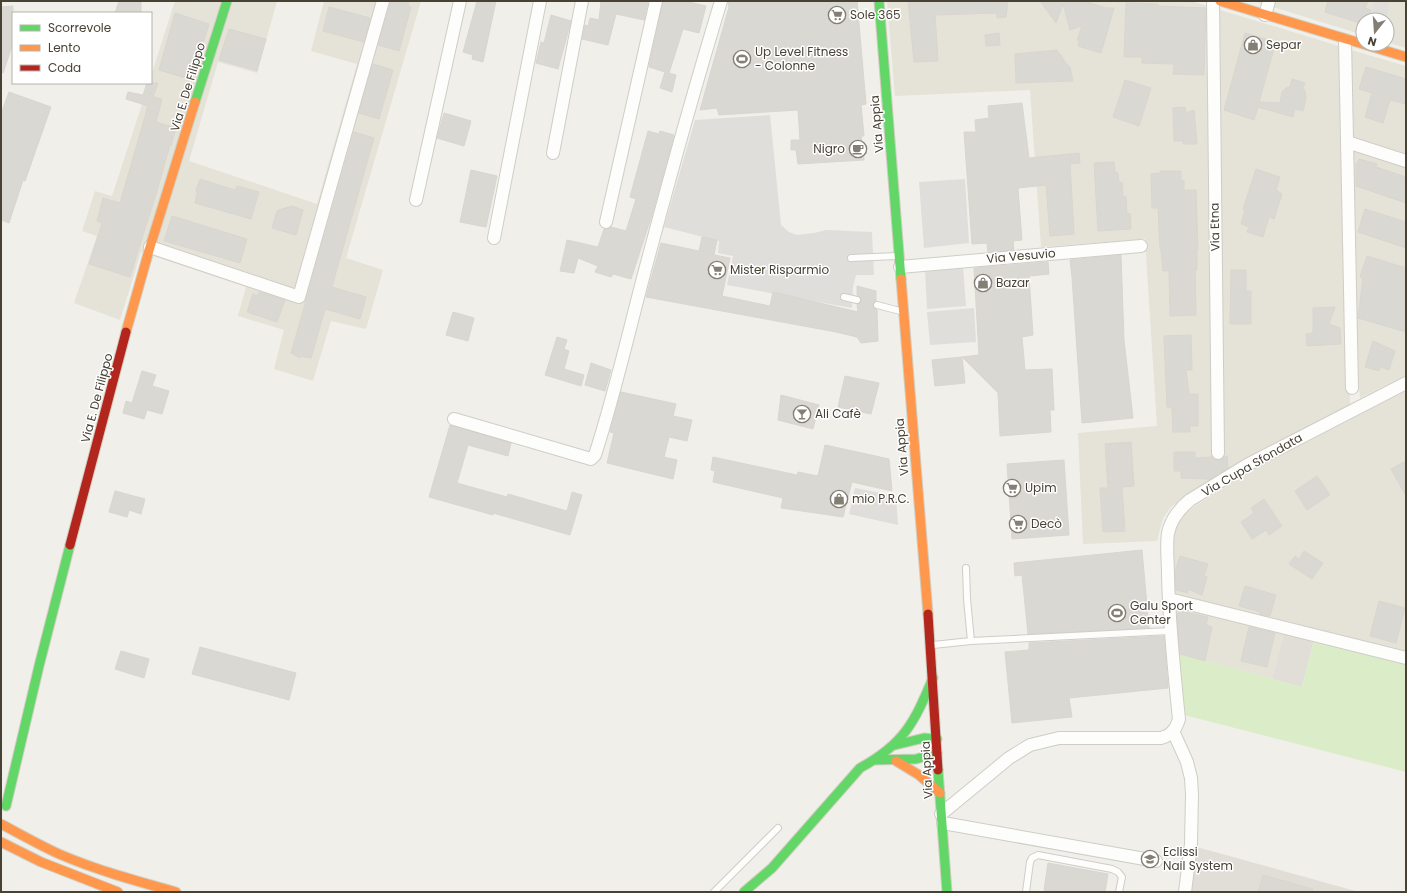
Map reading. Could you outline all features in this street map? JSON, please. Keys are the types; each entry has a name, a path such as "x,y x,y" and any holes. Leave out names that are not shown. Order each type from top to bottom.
{"main road":[{"name":"Via E. De Filippo","path":"6,806 39,666 129,321 150,247 227,1"},
{"name":"Via Appia","path":"879,1 933,678 937,753 948,892"},
{"path":"1220,1 1406,58"},
{"path":"744,892 772,868 860,768 876,760 895,744 910,728 933,678"},
{"path":"895,744 924,738 937,739"},
{"path":"876,760 896,761 916,759 937,753"},
{"path":"896,761 919,775 940,793"},
{"path":"1,824 43,846 92,867 139,883 176,892"},
{"path":"1,842 40,862 118,892"},
{"path":"763,886 772,868"}],"street":[{"path":"150,247 299,297 383,1"},
{"path":"416,200 460,1"},
{"path":"494,238 540,1"},
{"path":"553,153 582,1"},
{"path":"606,222 656,1"},
{"path":"454,420 591,459 595,455 701,64 721,1"},
{"name":"Via Etna","path":"1213,1 1218,453"},
{"path":"1265,15 1269,1"},
{"path":"1345,40 1352,388"},
{"path":"1347,142 1406,161"},
{"name":"Via Vesuvio","path":"900,261 1141,246"},
{"name":"Via Cupa Sfondata","path":"1173,731 1177,726 1179,718 1170,631 1168,532 1175,516 1182,506 1190,500 1247,465 1406,383"},
{"path":"1169,599 1406,658"},
{"path":"942,818 1009,758 1030,745 1058,738 1161,738 1167,736 1173,731 1187,762 1191,778 1191,844 1186,892"},
{"path":"942,818 1156,861"}],"lane":[{"path":"851,258 900,261"},
{"path":"844,297 857,300"},
{"path":"877,305 904,312"},
{"path":"966,568 966,599 971,641"},
{"path":"930,645 971,641 1170,631"},
{"path":"714,892 778,828"},
{"path":"1026,892 1030,862 1032,858 1038,855 1112,869 1118,872 1122,877 1119,892"}],"shaded area":[{"path":"175,1 277,1 257,73 218,62 189,161 317,204 357,64 311,51 324,1 421,1 346,258 383,270 366,329 331,321 313,381 274,369 284,330 238,316 246,287 141,252 120,320 74,303 97,236 82,231 95,191 112,196 149,84 152,84 152,73"},
{"path":"887,1 1191,1 1342,47 1350,406 1229,471 1172,506 1163,518 1157,541 1083,544 1078,433 1157,426 1145,239 1041,247 1030,90 895,96"},
{"path":"1254,1 1406,1 1406,48 1395,45 1395,12 1355,12 1355,33"},
{"path":"1374,1 1389,1 1388,12 1372,12"},
{"path":"1351,50 1406,66 1406,375 1360,398 1357,362 1356,238"},
{"path":"770,115 781,225 789,232 797,235 826,230 872,232 874,275 856,275 853,287 852,308 727,285 733,256 718,253 719,241 664,227 695,120"},
{"path":"965,179 969,243 924,248 919,182"},
{"path":"963,267 966,306 927,309 925,270"},
{"path":"974,308 976,342 930,345 927,312"},
{"path":"1406,389 1406,664 1284,633 1272,679 1177,653 1171,540 1184,513 1264,463"},
{"path":"855,488 896,496 898,525 849,514"},
{"path":"1284,633 1314,640 1302,687 1272,679"},
{"path":"1186,844 1359,892 1181,892"}],"green space":[{"path":"1314,640 1406,664 1406,772 1184,715 1177,653 1302,687"}],"building":[{"path":"119,1 141,1 141,12 115,12"},
{"path":"391,1 409,1 408,6 411,7 399,51 378,45"},
{"path":"477,1 496,1 483,62 472,59 473,55 463,52"},
{"path":"601,1 648,1 644,20 616,14 608,45 582,39 585,25 588,26 590,18 599,20"},
{"path":"663,1 684,1 706,6 699,33 683,29 669,73 676,75 672,92 660,88 665,72 649,67"},
{"path":"728,1 857,1 866,104 861,105 864,136 861,136 864,160 798,164 796,150 791,150 791,140 800,140 798,110 719,115 717,108 700,110 729,7"},
{"path":"908,1 1008,1 1006,17 997,18 997,13 935,15 938,61 914,62"},
{"path":"1040,1 1084,1 1106,8 1114,8 1101,53 1078,46 1079,42 1077,40 1082,26 1070,30 1063,4 1056,23"},
{"path":"1328,1 1368,1 1365,8 1371,10 1370,12 1355,12 1355,21 1325,12"},
{"path":"1126,3 1206,8 1204,75 1173,74 1174,64 1142,63 1142,57 1124,57"},
{"path":"13,6 12,46 3,73 1,73 1,7"},
{"path":"329,7 370,18 364,42 323,31"},
{"path":"175,13 209,24 192,80 159,70"},
{"path":"551,15 571,21 558,69 536,63 541,42 544,43"},
{"path":"229,29 266,39 257,71 219,60"},
{"path":"999,33 1000,45 986,46 985,35"},
{"path":"1245,33 1276,42 1259,102 1280,103 1282,92 1286,88 1290,87 1292,79 1305,83 1303,87 1306,99 1303,111 1295,109 1293,117 1258,107 1254,120 1224,110"},
{"path":"1057,50 1070,67 1073,81 1016,83 1015,54"},
{"path":"373,64 393,70 379,119 359,113"},
{"path":"1366,67 1406,79 1406,104 1390,100 1383,123 1365,117 1372,93 1359,89"},
{"path":"1125,80 1151,88 1139,126 1113,117"},
{"path":"158,83 153,97 162,99 156,122 176,128 130,277 89,264 102,223 97,221 103,198 120,203 148,106 126,99 128,92 143,95 147,84"},
{"path":"9,92 51,107 25,181 23,180 9,223 1,220 1,114"},
{"path":"1022,103 1029,158 1079,153 1080,163 1070,164 1074,234 1050,236 1046,185 1018,188 1022,240 1013,241 1014,250 988,252 987,243 972,244 964,132 976,132 975,120 989,118 988,106"},
{"path":"1185,107 1186,113 1194,110 1197,144 1183,144 1183,141 1174,141 1173,108"},
{"path":"444,113 471,121 464,146 437,138"},
{"path":"648,131 659,134 660,131 674,135 652,215 631,279 613,274 611,277 595,272 598,266 578,258 574,273 560,271 567,240 598,247 604,229 611,227 626,231 636,199 630,197"},
{"path":"354,132 374,138 332,287 366,297 360,319 325,309 311,358 300,356 300,358 291,353"},
{"path":"1359,159 1377,164 1376,167 1406,177 1406,203 1356,186 1356,165"},
{"path":"1114,162 1115,172 1118,173 1119,183 1122,182 1123,197 1126,196 1127,214 1130,213 1131,229 1098,231 1094,163"},
{"path":"1256,169 1280,177 1276,190 1282,194 1274,219 1269,217 1263,237 1247,232 1249,227 1241,224 1245,210 1243,209"},
{"path":"471,170 497,176 486,227 460,222"},
{"path":"1161,171 1181,171 1181,181 1184,180 1184,190 1196,190 1198,249 1197,270 1195,270 1196,315 1170,316 1169,271 1163,271 1160,249 1158,208 1152,208 1151,174 1160,173"},
{"path":"200,179 235,190 237,186 259,192 251,219 195,203 197,193 196,190"},
{"path":"292,206 303,210 296,235 272,228 277,211"},
{"path":"1365,209 1406,222 1406,248 1358,232"},
{"path":"172,216 247,239 240,263 164,241"},
{"path":"702,237 717,240 714,255 730,258 722,296 770,306 773,292 858,312 857,304 861,303 861,299 857,295 857,286 876,291 876,301 874,302 873,306 877,310 878,341 861,343 857,337 836,332 646,297 661,243 699,251"},
{"path":"1121,255 1124,340 1133,418 1082,423 1070,260"},
{"path":"1367,256 1406,268 1406,332 1358,318 1363,278 1360,277"},
{"path":"1048,262 1049,274 1029,276 1033,335 1022,337 1025,370 1052,369 1054,410 1050,410 1051,432 1000,436 998,393 962,357 979,355 974,268"},
{"path":"1231,270 1246,270 1246,291 1251,291 1251,324 1230,324"},
{"path":"259,292 285,300 277,322 247,312 253,294 258,296"},
{"path":"1335,307 1329,324 1340,328 1341,344 1307,346 1306,334 1313,333 1313,308"},
{"path":"453,312 474,318 468,341 446,335"},
{"path":"1191,335 1192,370 1186,370 1189,394 1198,394 1198,426 1190,426 1190,432 1173,432 1172,408 1167,407 1164,336"},
{"path":"557,337 567,340 564,349 569,351 564,369 584,375 581,386 545,375"},
{"path":"1373,341 1395,351 1389,370 1380,367 1379,371 1365,367"},
{"path":"962,357 965,383 935,386 932,360"},
{"path":"591,363 611,370 605,391 585,385"},
{"path":"142,371 156,375 152,386 169,391 162,414 147,410 144,419 123,413 126,401 132,403"},
{"path":"845,376 879,383 871,414 838,407"},
{"path":"621,392 676,404 673,416 692,420 687,441 669,437 664,457 677,460 673,479 607,463 614,433 610,432"},
{"path":"781,395 819,405 813,429 778,420"},
{"path":"450,425 511,443 508,456 468,445 457,483 507,497 508,494 567,511 572,492 582,495 570,535 493,513 493,515 429,497"},
{"path":"1131,442 1134,486 1122,487 1125,531 1103,532 1100,488 1108,488 1105,444"},
{"path":"825,445 889,459 892,491 852,482 843,517 781,508 783,498 713,482 715,471 711,470 713,457 797,475 798,472 818,476"},
{"path":"1174,452 1195,452 1195,458 1212,457 1218,460 1227,456 1228,468 1208,480 1181,478 1181,471 1174,471"},
{"path":"1064,460 1069,535 1012,539 1007,464"},
{"path":"1406,461 1406,496 1391,469"},
{"path":"1317,476 1330,495 1307,510 1295,491"},
{"path":"115,491 145,499 141,514 129,510 127,517 109,512"},
{"path":"1264,499 1282,526 1269,535 1266,530 1252,539 1241,522 1254,513 1251,508"},
{"path":"1142,550 1149,628 1028,634 1022,575 1015,576 1014,563"},
{"path":"1304,551 1323,563 1312,579 1289,564 1295,556 1299,559"},
{"path":"1180,556 1208,564 1204,576 1207,577 1202,595 1188,589 1188,593 1176,590 1175,572"},
{"path":"1245,586 1276,595 1270,616 1239,606"},
{"path":"1379,601 1405,608 1396,643 1370,636"},
{"path":"1179,611 1208,617 1206,625 1212,627 1205,661 1180,654 1177,616"},
{"path":"1249,627 1275,633 1267,667 1241,661"},
{"path":"1164,636 1168,688 1069,698 1072,717 1012,723 1005,652 1029,650 1029,643"},
{"path":"200,647 296,673 289,700 192,674"},
{"path":"121,651 149,659 144,678 115,669"},
{"path":"1048,863 1108,874 1105,892 1054,892 1044,890"},
{"path":"1263,875 1313,889 1312,892 1258,892"}],"traffic: fast":[{"path":"195,102 227,1"},
{"path":"879,1 901,279"},
{"path":"6,806 39,666 70,545"},
{"path":"744,892 772,868 860,768 887,750 906,731 920,708 933,678"},
{"path":"895,745 924,738 937,739"},
{"path":"875,760 916,759 937,753"},
{"path":"938,770 947,892"}],"traffic: slow":[{"path":"1220,1 1406,57"},
{"path":"126,332 150,247 195,102"},
{"path":"901,279 928,614"},
{"path":"896,761 919,775 940,793"},
{"path":"1,824 44,847 73,860 116,875 176,892"},
{"path":"1,842 41,862 118,892"}],"traffic: jam":[{"path":"70,545 126,332"},
{"path":"928,614 938,770"}],"place":[{"name":"Sole 365","path":"837,15"},
{"name":"Separ","path":"1253,45"},
{"name":"Up Level Fitness - Colonne","path":"742,59"},
{"name":"Nigro","path":"858,149"},
{"name":"Mister Risparmio","path":"717,270"},
{"name":"Bazar","path":"983,283"},
{"name":"Ali Cafè","path":"802,414"},
{"name":"Upim","path":"1012,488"},
{"name":"mio P.R.C.","path":"839,499"},
{"name":"Decò","path":"1018,524"},
{"name":"Galu Sport Center","path":"1117,613"},
{"name":"Eclissi Nail System","path":"1150,859"}]}
